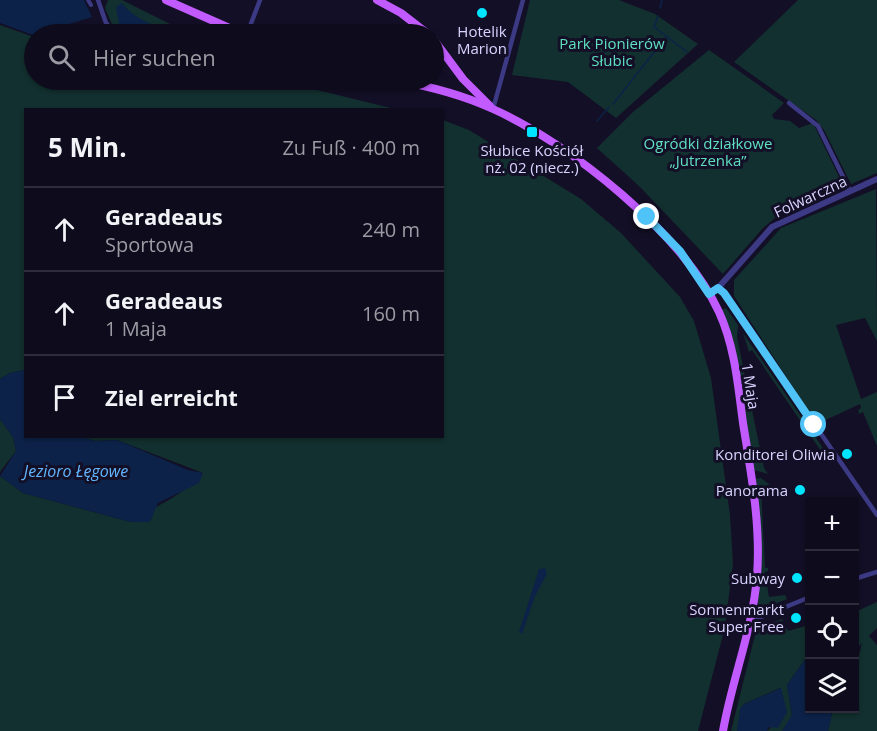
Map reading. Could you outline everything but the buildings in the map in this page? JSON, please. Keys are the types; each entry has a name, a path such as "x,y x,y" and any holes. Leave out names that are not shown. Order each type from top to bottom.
{"main road":[{"path":"166,0 222,24"},
{"path":"377,0 414,24"},
{"path":"444,53 463,79 493,109"},
{"path":"454,93 462,89 463,79"},
{"name":"1 Maja","path":"440,90 454,93 493,109 523,125 570,156 647,217 680,251 709,294 722,320 731,347 753,490 758,548 750,618 723,731"}],"street":[{"path":"88,0 91,5"},
{"path":"98,0 107,24"},
{"path":"249,24 260,0"},
{"path":"493,109 523,0"},
{"path":"789,104 818,126 850,191"},
{"name":"Folwarczna","path":"709,294 718,288 772,227 877,179"},
{"path":"718,288 724,293 877,515"},
{"path":"859,578 877,572"},
{"path":"750,618 761,617 805,599"}],"green space":[{"path":"108,0 122,0 170,24 150,24 130,13 136,24 112,24 105,8"},
{"name":"Park Pionierów Słubic","path":"530,0 619,0 655,14 698,44 616,118 568,82 512,75"},
{"name":"Ogródki działkowe „Jutrzenka”","path":"798,0 877,0 877,173 851,184 824,130 816,120 734,62"},
{"path":"0,25 24,34 24,90 317,90 391,108 24,108 24,370 10,373 0,379"},
{"name":"Ogródki działkowe „Jutrzenka”","path":"709,50 784,103 772,115 774,119 790,121 799,128 813,123 843,185 781,213 763,228 723,274 639,186 597,148 633,112"},
{"path":"444,120 469,130 581,199 621,233 680,297 694,321 711,378 730,515 733,564 725,627 698,731 0,731 0,476 23,493 131,522 178,494 203,473 117,440 95,441 84,438 444,438"},
{"path":"876,189 877,341 865,318 836,325 861,399 877,392 877,446 863,412 859,414 860,404 817,424 734,296 734,280 781,228"},
{"path":"726,308 738,325 737,337 764,468 768,474 754,470 721,310"},
{"path":"743,333 825,451 823,454 752,350 749,352"},
{"path":"0,419 13,437 16,451 0,472"},
{"path":"761,478 770,485 761,487 765,568 768,568 765,572 769,597 785,595 787,599 770,606 771,611 762,614 756,608 755,479"},
{"path":"877,602 877,628 869,636 877,645 877,731 828,731 832,713 859,713 859,655 862,643 859,646 859,610"},
{"path":"782,619 788,631 805,626 805,660 787,685 792,716 782,731 767,731 787,712 780,688 744,704 737,731 731,731 756,631 758,627"}],"water":[{"path":"0,0 84,0 92,17 69,24 24,24 24,32 0,23"},
{"path":"122,3 135,15 152,24 119,24 116,7"},
{"name":"Jezioro Łęgowe","path":"24,370 24,438 117,440 188,470 203,473 199,483 158,503 150,522 131,522 23,493 0,476 16,451 13,437 0,419 0,379 10,373"},
{"path":"545,568 547,574 535,596 522,634 519,632 539,569"},
{"path":"805,660 805,713 832,713 828,731 782,731 792,715 787,685"},
{"path":"781,688 787,712 778,728 769,727 767,731 737,731 740,709 744,704"}],"waterway":[{"path":"660,8 662,0"},
{"path":"658,16 654,27 687,52"},
{"path":"613,104 667,36"},
{"path":"597,121 609,107"}],"place":[{"name":"Hotelik Marion","path":"482,13"},
{"name":"Słubice Kościół nż. 02 (niecz.)","path":"532,132"},
{"name":"Konditorei Oliwia","path":"847,454"},
{"name":"Panorama","path":"800,490"},
{"name":"Subway","path":"797,578"},
{"name":"Sonnenmarkt Super Free","path":"796,618"}],"route":[{"path":"647,217 680,251 709,294 718,288 724,293 749,333 814,425"}]}
